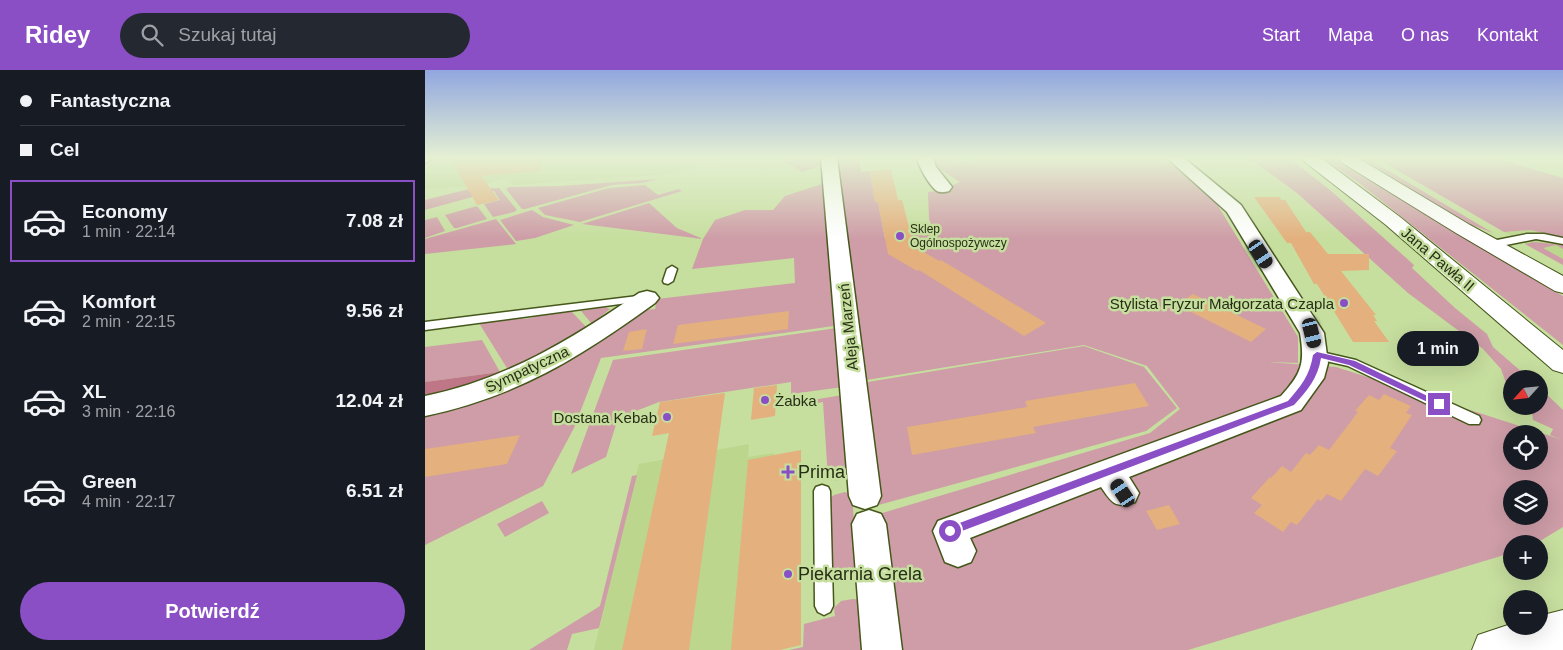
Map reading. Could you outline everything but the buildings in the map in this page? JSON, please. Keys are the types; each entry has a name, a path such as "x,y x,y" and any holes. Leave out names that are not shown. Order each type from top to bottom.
{"main road":[{"name":"Jana Pawła II","path":"1346,185 1393,221 1563,364"},
{"path":"1392,185 1563,286"},
{"path":"1493,650 1563,630"}],"street":[{"name":"Aleja Marzeń","path":"832,185 882,650"},
{"path":"958,551 950,531 1115,482 1291,403 1307,385 1315,367 1317,355 1312,333 1234,209 1206,185"},
{"name":"Sympatyczna","path":"425,406 449,403 534,370 573,348 647,298"}],"lane":[{"path":"1491,245 1525,236 1540,236 1563,241"},
{"path":"668,281 672,269"},
{"path":"425,326 647,298"},
{"path":"1317,355 1352,363 1474,420"},
{"path":"822,491 824,606"}],"shaded area":[{"path":"425,185 481,185 478,186 425,189"},
{"path":"612,185 525,209 522,209 506,189 509,187"},
{"path":"645,185 658,195 679,189 682,191 580,222 545,215 538,208 609,188"},
{"path":"819,185 825,185 834,326 601,358 574,428 543,486 425,545 425,406 449,403 626,312 655,309 657,299 795,283 794,258 692,269 703,239 715,220 745,210 773,210 785,196"},
{"path":"832,185 872,185 875,202 878,202 885,239 934,232 929,219 928,192 943,190 953,185 1196,185 1215,201 1298,337 1298,363 1267,362 1336,367 1516,425 1503,425 1503,470 1548,470 1548,435 1560,439 1550,435 1553,429 1548,425 1533,420 1532,415 1548,415 1548,396 1563,410 1563,527 1548,536 1503,535 1503,555 1188,650 898,650 879,514 1150,433 1180,409 1147,366 1084,345 854,382"},
{"path":"1286,185 1324,185 1330,190 1414,265 1412,268 1455,308 1487,334 1493,347 1520,370 1503,370 1503,375 1501,369 1483,349 1408,293"},
{"path":"1362,185 1377,185 1563,296 1563,345"},
{"path":"1405,185 1412,185 1493,233 1467,223"},
{"path":"1423,185 1563,185 1563,238 1531,230 1504,232"},
{"path":"499,188 517,210 493,217 484,204 500,200 494,191 425,210 425,200 465,190"},
{"path":"649,203 677,228 703,239 582,224"},
{"path":"477,206 487,219 454,228 445,215"},
{"path":"532,210 543,217 574,225 535,238 516,241 500,220"},
{"path":"437,217 445,231 425,238 425,220"},
{"path":"496,219 516,244 425,254 425,239"},
{"path":"1531,230 1563,238 1563,265 1504,232"},
{"path":"1534,242 1563,245 1563,249 1556,245 1543,248 1563,259 1563,265 1525,244"},
{"path":"605,307 610,309 592,324 581,311"},
{"path":"569,311 588,329 510,373 479,323 523,317 522,319 532,318 533,316"},
{"path":"837,328 843,387 791,394 791,382 659,402 618,418 606,457 571,474 613,360"},
{"path":"482,340 500,372 425,382 425,347"},
{"path":"1084,346 1144,367 1177,408 1146,431 875,506 856,384"},
{"path":"500,372 503,376 425,400 425,382"},
{"path":"843,395 851,476 834,480 828,478 823,402 788,408 788,404"},
{"path":"749,444 748,457 774,453 764,650 594,650 639,464"},
{"path":"637,475 599,628 572,634 567,650 529,650 600,606 632,476"},
{"path":"845,492 852,495 858,574 846,582 838,582 831,580 828,500 834,495"},
{"path":"542,501 549,513 505,537 497,524"},
{"path":"861,600 867,650 789,650 803,647 804,624 835,616 834,608 841,601"}],"place":[{"name":"Sklep Ogólnospożywczy","path":"900,236"},
{"name":"Stylista Fryzur Małgorzata Czapla","path":"1344,303"},
{"name":"Żabka","path":"765,400"},
{"name":"Dostana Kebab","path":"667,417"},
{"name":"Prima","path":"788,472"},
{"name":"Piekarnia Grela","path":"788,574"}],"route":[{"path":"950,531 1291,403 1307,385 1315,367 1317,355 1352,363 1439,404"}]}
